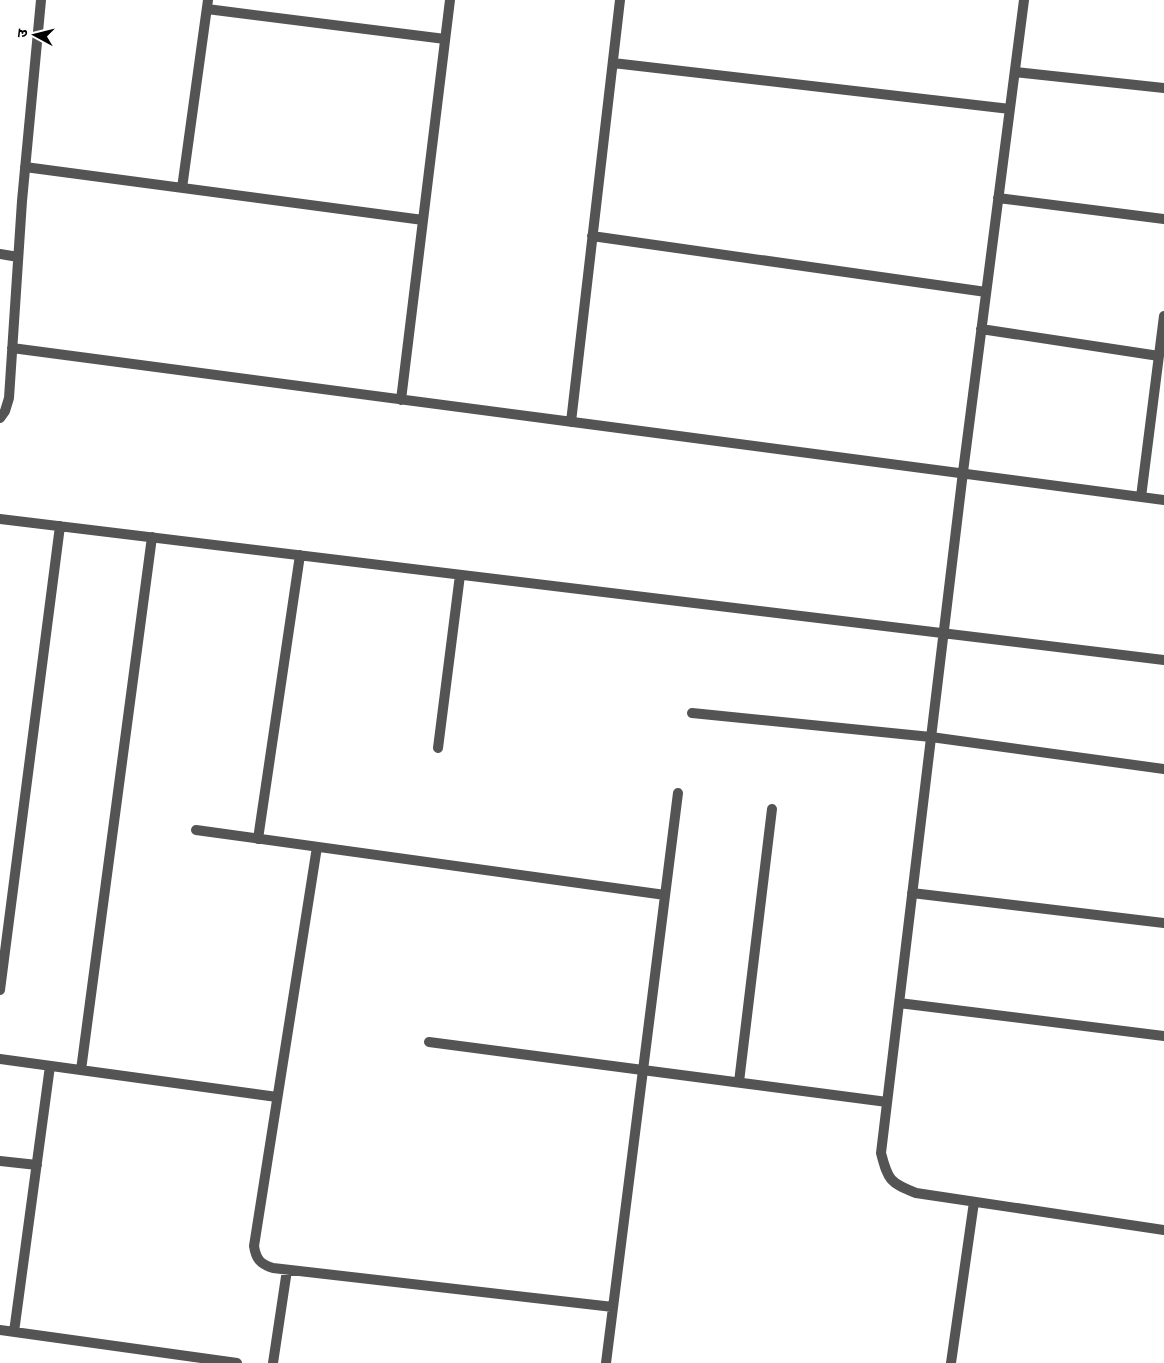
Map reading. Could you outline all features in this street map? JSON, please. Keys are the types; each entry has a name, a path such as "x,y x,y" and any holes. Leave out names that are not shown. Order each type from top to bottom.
{"street":[{"path":"0,418 5,411 9,398 25,167 41,0"},
{"path":"401,400 450,0"},
{"path":"571,422 620,0"},
{"path":"1024,0 963,472 881,1153 886,1173 896,1185 916,1192 1164,1230"},
{"path":"182,188 207,4 445,39"},
{"path":"613,62 1010,108"},
{"path":"1015,72 1164,88"},
{"path":"25,167 422,220"},
{"path":"998,198 1164,219"},
{"path":"592,236 986,292"},
{"path":"0,254 18,257"},
{"path":"1141,497 1164,316"},
{"path":"982,329 1159,356"},
{"path":"12,348 1164,500"},
{"path":"0,519 1164,660"},
{"path":"0,990 60,526"},
{"path":"81,1070 152,537"},
{"path":"258,839 300,555"},
{"path":"438,748 460,574"},
{"path":"692,713 931,738 1164,769"},
{"path":"606,1363 678,793"},
{"path":"739,1082 772,809"},
{"path":"196,830 665,895"},
{"path":"318,847 254,1246 256,1257 262,1265 287,1270 613,1307"},
{"path":"912,893 1164,923"},
{"path":"899,1003 1164,1036"},
{"path":"429,1042 887,1102"},
{"path":"0,1059 278,1097"},
{"path":"14,1332 50,1066"},
{"path":"0,1161 37,1165"},
{"path":"951,1363 974,1202"},
{"path":"272,1363 287,1270"},
{"path":"0,1330 237,1363"}]}
